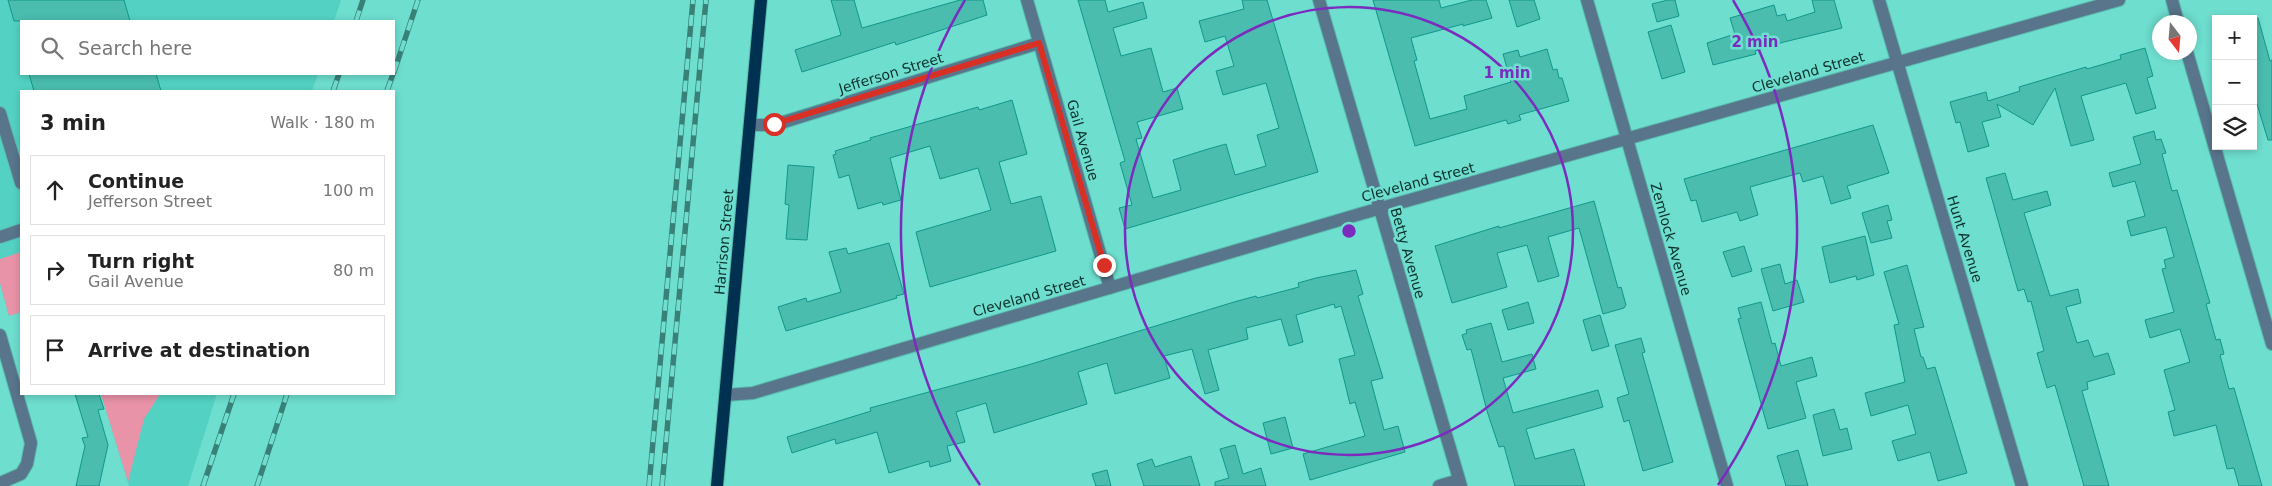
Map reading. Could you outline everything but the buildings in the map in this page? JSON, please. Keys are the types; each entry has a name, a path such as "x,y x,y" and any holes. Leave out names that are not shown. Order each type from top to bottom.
{"main road":[{"name":"Harrison Street","path":"717,486 761,0"}],"street":[{"name":"Gail Avenue","path":"1027,0 1110,288"},
{"name":"Betty Avenue","path":"1319,0 1460,483"},
{"name":"Zemlock Avenue","path":"1586,0 1727,486"},
{"name":"Hunt Avenue","path":"1878,0 2022,486"},
{"name":"Cleveland Street","path":"726,396 753,393 1379,208 2119,0"},
{"path":"2172,0 2176,15"},
{"name":"Jefferson Street","path":"750,125 774,124 1039,43"},
{"path":"2189,60 2272,344"},
{"path":"0,113 20,180"},
{"path":"0,237 20,230"},
{"path":"0,335 29,432 30,453 27,464 21,474 0,484"},
{"path":"1440,486 1460,483"}],"shaded area":[{"path":"0,0 341,0 334,20 20,20 20,75 318,75 312,90 20,90 20,312 9,316 0,284"},
{"path":"20,252 20,312 9,316 0,283 0,259"},
{"path":"101,395 217,395 188,486 129,486"},
{"path":"101,395 159,395 144,419 128,482"}],"railway":[{"path":"356,20 363,0"},
{"path":"395,69 418,0"},
{"path":"649,486 693,0"},
{"path":"662,486 706,0"},
{"path":"333,90 339,75"},
{"path":"387,90 393,75"},
{"path":"203,486 234,395"},
{"path":"257,486 287,395"}],"route":[{"path":"774,124 1039,43 1104,265"}]}
